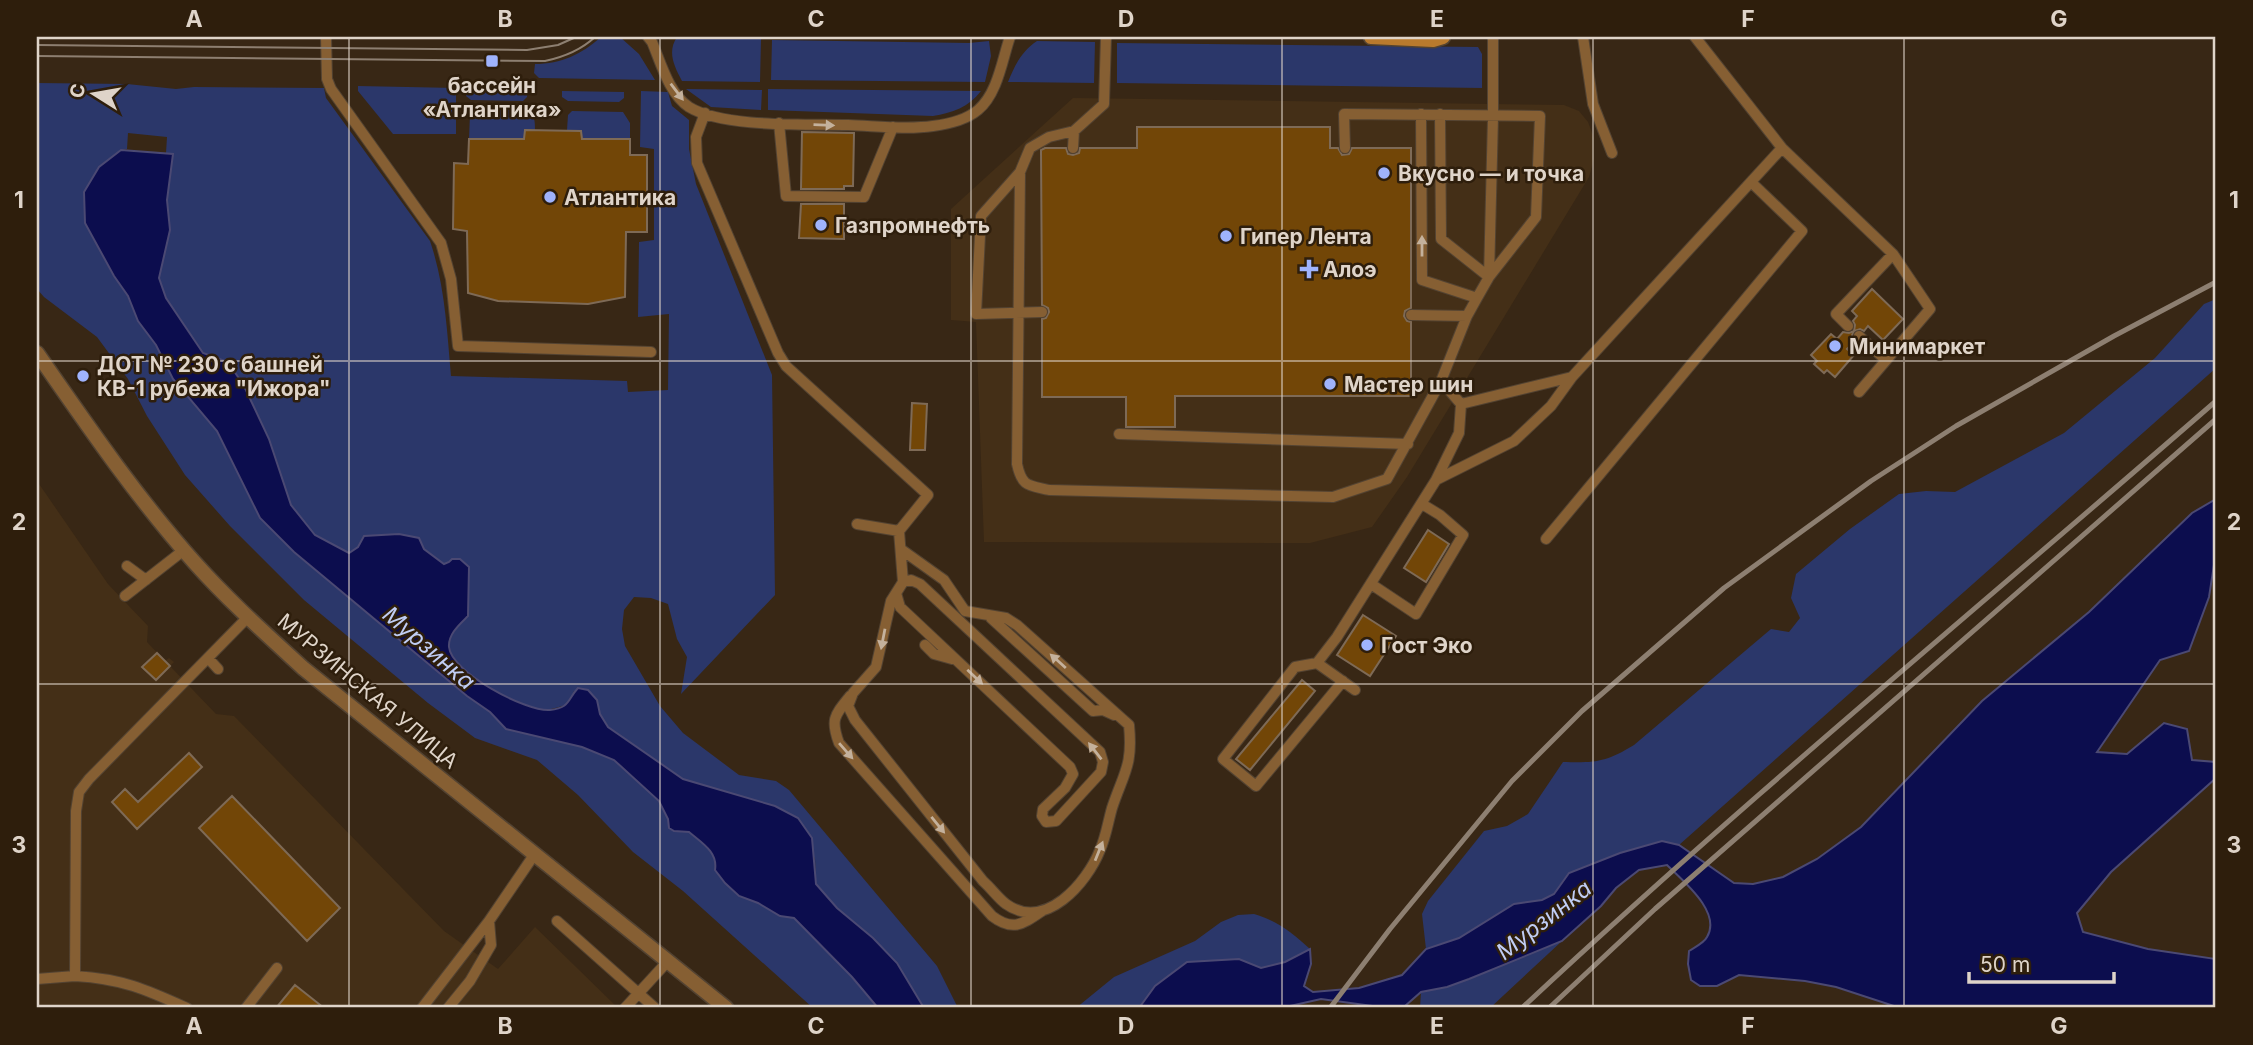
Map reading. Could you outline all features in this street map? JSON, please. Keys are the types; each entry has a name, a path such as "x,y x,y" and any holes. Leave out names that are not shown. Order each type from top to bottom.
{"street":[{"path":"1371,37 1433,40 1443,37"},
{"name":"МУРЗИНСКАЯ УЛИЦА","path":"37,353 145,504 184,550 248,617 303,668 726,1008"}],"lane":[{"path":"326,37 327,79 331,89 440,243 451,279 458,346 651,352"},
{"path":"648,37 671,86 687,106 705,113 731,119 779,123 893,127 931,126 954,122 979,110 994,88 1010,37"},
{"path":"1042,312 976,314 981,216 1020,172 1030,148 1049,137 1074,131 1104,104 1106,37"},
{"path":"1489,277 1493,37"},
{"path":"1583,37 1593,104 1612,153"},
{"path":"1695,37 1782,148 1893,254 1930,309 1858,392"},
{"path":"705,113 696,137 697,163 778,353 786,366 928,495 899,531 903,582 891,601 876,667 834,715 834,729 839,743 992,916 1003,924 1021,925 1071,893 1089,872 1101,848 1113,804 1129,767 1132,749 1129,725 1017,625 1006,618 965,611 944,580 902,550"},
{"path":"1020,172 1017,464 1020,478 1026,485 1049,490 1333,497 1387,479 1441,382 1467,316 1477,298 1489,277 1536,217 1540,116 1344,114 1345,148"},
{"path":"1421,114 1422,281 1477,298"},
{"path":"1440,114 1441,239 1489,277"},
{"path":"779,123 786,196 864,197 893,127"},
{"path":"1073,148 1074,131"},
{"path":"1436,480 1514,441 1551,406 1572,377 1782,148"},
{"path":"1546,539 1802,231 1751,181"},
{"path":"1848,326 1836,314 1893,254"},
{"path":"1411,315 1467,316"},
{"path":"1859,336 1886,360"},
{"path":"1461,404 1572,377"},
{"path":"1343,681 1256,786 1223,759 1296,667 1317,663 1371,584 1436,480 1459,433 1461,404 1441,382"},
{"path":"1119,435 1408,444"},
{"path":"1371,584 1416,614 1463,535 1422,504"},
{"path":"858,524 899,531"},
{"path":"125,596 184,550"},
{"path":"127,566 146,580"},
{"path":"896,593 900,607 1070,767 1073,774 1066,788 1043,808 1042,816 1046,822 1056,821 1101,772 1103,762 1100,752 920,584 911,580 903,582"},
{"path":"75,976 76,811 79,792 248,617"},
{"path":"926,645 934,654 956,660"},
{"path":"208,658 218,669"},
{"path":"1317,663 1355,690"},
{"path":"852,693 848,706 855,720 983,881 1007,905 1023,911 1042,911"},
{"path":"422,1008 489,921 534,855"},
{"path":"448,1008 470,981 491,945 489,921"},
{"path":"557,921 655,1008"},
{"path":"625,1008 668,961"},
{"path":"246,1008 277,968"},
{"path":"37,979 75,976 128,982 187,1008"}],"shaded area":[{"path":"601,37 620,37 639,54 655,80 539,78 534,73 535,64 571,57"},
{"path":"677,37 761,39 760,82 682,81 672,54"},
{"path":"772,40 989,41 991,56 985,82 771,80"},
{"path":"1037,41 1095,42 1094,83 1008,82 1019,59"},
{"path":"1117,43 1478,47 1482,54 1482,88 1117,83"},
{"path":"37,83 127,84 176,89 324,88 326,98 430,241 442,291 451,376 627,381 628,392 668,390 669,314 638,317 639,242 654,240 654,149 640,147 641,91 668,92 672,106 689,120 689,149 696,184 772,375 775,595 681,694 687,657 677,639 668,604 651,598 634,597 624,610 622,629 625,646 660,706 683,733 739,775 776,781 789,790 937,966 958,1008 924,1008 897,963 873,938 837,908 816,884 815,859 798,818 775,806 683,780 608,727 600,714 597,700 574,691 570,703 550,709 538,709 515,702 472,676 452,655 449,646 453,633 468,616 449,563 444,564 424,549 358,547 349,554 315,535 291,505 269,439 244,386 228,362 203,353 166,298 159,278 170,230 167,200 173,154 166,153 167,137 128,133 127,149 121,150 85,223 173,379 217,431 260,518 294,552 506,728 582,747 614,760 660,801 674,831 689,831 712,852 739,896 780,916 794,918 852,977 878,1008 813,1008 683,891 633,852 578,795 537,760 475,738 428,703 304,600 230,526 185,475 147,416 128,379 97,337 37,289"},
{"path":"358,86 456,88 456,134 393,134 358,91"},
{"path":"686,89 762,90 761,110 711,107"},
{"path":"768,89 981,91 960,108 933,116 768,110"},
{"path":"466,90 528,91 523,101 471,100 466,96"},
{"path":"562,91 624,92 624,98 619,102 568,101 562,97"},
{"path":"1073,98 1564,105 1579,111 1588,122 1594,138 1594,159 1589,177 1407,477 1372,527 1310,543 984,542 976,322 951,320 951,209"},
{"path":"513,108 527,111 533,116 535,130 525,130 524,139 469,139 470,114 477,109"},
{"path":"572,111 623,112 630,123 630,139 582,139 581,131 567,130 568,115"},
{"path":"2216,299 2216,368 1679,845 1661,841 1620,853 1569,873 1554,894 1542,900 1514,904 1459,938 1426,949 1422,914 1428,901 1484,831 1507,826 1528,814 1563,762 1600,760 1634,745 1771,629 1789,632 1800,618 1791,598 1796,574 1850,529 1899,494 1955,492 2064,433 2155,358 2204,304"},
{"path":"37,481 108,584 148,626 147,642 165,661 169,658 174,662 170,666 216,714 234,716 444,931 498,969 535,927 618,1008 37,1008"},
{"path":"1254,914 1284,928 1310,949 1285,962 1261,968 1239,959 1187,962 1155,986 1139,1008 1076,1008 1114,977 1195,941 1221,922 1238,915"},
{"path":"1562,941 1490,1008 1420,1008 1421,992 1475,976"}],"water":[{"name":"Мурзинка","path":"121,150 173,154 167,200 170,230 159,278 166,298 203,353 228,362 244,386 269,439 291,505 315,535 349,553 358,547 364,536 399,534 419,538 424,549 444,564 452,559 460,559 469,567 468,616 452,634 449,647 462,668 491,689 539,709 561,707 578,688 588,690 597,700 600,714 608,727 683,779 775,806 798,818 812,838 816,884 837,908 873,938 897,963 924,1008 878,1008 852,977 794,918 780,916 739,896 725,883 715,870 714,858 708,848 689,832 669,828 668,819 659,801 614,760 582,747 506,729 490,712 467,696 294,552 260,518 217,431 173,379 85,223 84,192 99,167"},
{"name":"Мурзинка","path":"2216,499 2216,552 2209,597 2189,651 2160,660 2097,752 2127,754 2164,723 2187,729 2192,760 2216,762 2216,778 2111,872 2077,913 2083,932 2148,949 2216,959 2216,1008 1900,1008 1836,987 1805,981 1739,975 1717,986 1700,986 1691,980 1689,951 1707,937 1709,917 1691,888 1667,865 1639,870 1616,888 1601,906 1562,941 1447,987 1421,992 1405,1006 1380,1007 1321,999 1281,1008 1139,1008 1155,986 1187,962 1239,959 1261,968 1285,962 1310,949 1311,964 1304,986 1313,992 1359,988 1402,975 1426,949 1459,938 1514,904 1542,900 1554,894 1569,873 1620,853 1662,841 1679,845 1734,883 1753,884 1783,877 1817,859 1861,827 1982,701 2089,612 2192,513"}],"building":[{"name":"Гипер Лента","path":"1137,127 1330,127 1330,148 1338,148 1342,155 1349,154 1352,148 1411,148 1411,308 1405,311 1404,316 1411,322 1411,396 1175,396 1175,427 1126,427 1126,397 1042,397 1042,319 1046,318 1049,312 1048,308 1042,305 1041,150 1066,148 1068,154 1073,155 1079,153 1080,148 1137,148"},
{"name":"Атлантика","path":"525,130 581,131 582,139 630,139 630,155 647,155 647,232 626,232 625,297 588,304 498,301 468,293 467,231 453,229 454,163 468,164 469,139 524,139"},
{"path":"802,132 854,133 853,186 844,186 844,189 801,189"},
{"name":"Газпромнефть","path":"801,204 844,204 844,239 799,238"},
{"path":"1872,289 1903,319 1883,340 1868,326 1864,331 1854,331 1853,321 1857,316 1852,311"},
{"path":"1854,331 1854,342 1847,349 1854,355 1835,377 1827,370 1824,373 1814,364 1817,361 1811,355 1831,334 1837,339 1843,332"},
{"path":"912,403 927,404 925,450 910,450"},
{"path":"1428,530 1449,544 1426,582 1404,568"},
{"name":"Гост Эко","path":"1363,615 1396,636 1370,676 1337,655"},
{"path":"157,653 170,666 156,680 142,667"},
{"path":"1302,680 1315,691 1250,770 1236,759"},
{"path":"189,753 202,767 137,829 112,802 125,789 138,802"},
{"path":"232,796 340,908 307,941 199,828"},
{"path":"295,985 324,1008 276,1008"}],"tram line":[{"path":"37,45 527,50 558,45 576,37"},
{"path":"37,56 545,61 572,52 595,37"}],"railway":[{"path":"1330,1008 1390,929 1512,781 1582,711 1724,588 1871,481 1956,426 2114,336 2216,282"},
{"path":"1522,1008 1779,777 2216,401"},
{"path":"1549,1008 1655,909 2216,419"}],"place":[{"name":"бассейн «Атлантика»","path":"492,61"},
{"name":"Вкусно — и точка","path":"1384,173"},
{"name":"Атлантика","path":"550,197"},
{"name":"Газпромнефть","path":"821,225"},
{"name":"Гипер Лента","path":"1226,236"},
{"name":"Алоэ","path":"1309,269"},
{"name":"Минимаркет","path":"1835,346"},
{"name":"ДОТ № 230 с башней КВ-1 рубежа \"Ижора\"","path":"83,376"},
{"name":"Мастер шин","path":"1330,384"},
{"name":"Гост Эко","path":"1367,645"}]}
